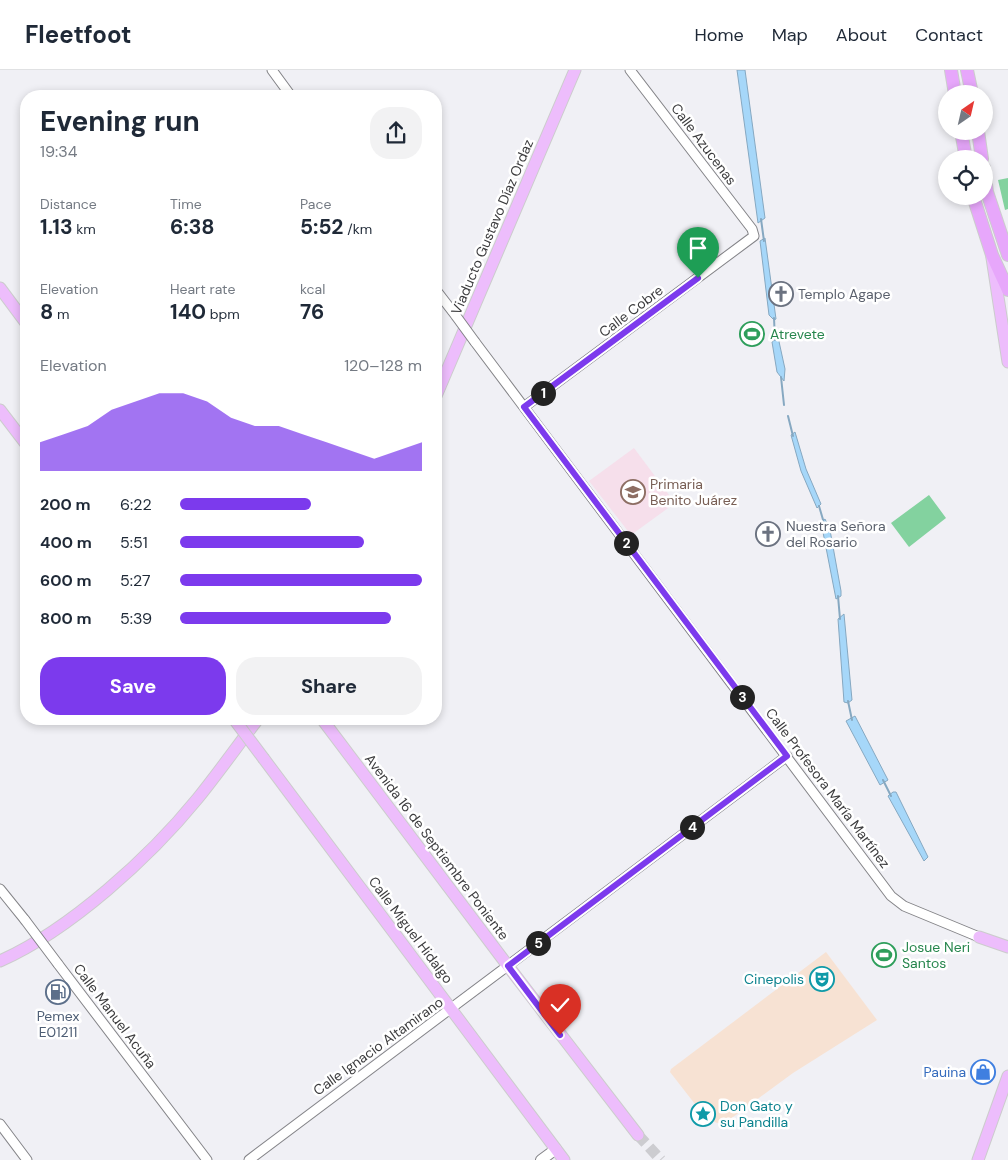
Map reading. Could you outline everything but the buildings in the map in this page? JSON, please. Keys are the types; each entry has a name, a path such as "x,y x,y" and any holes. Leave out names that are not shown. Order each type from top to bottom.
{"highway":[{"path":"951,70 954,85"},
{"path":"968,70 970,85"},
{"path":"976,205 992,255 1008,290"},
{"path":"991,205 1008,255"}],"main road":[{"name":"Viaducto Gustavo Díaz Ordaz","path":"442,382 575,70"},
{"path":"992,255 993,274 1008,362"},
{"path":"0,288 20,315"},
{"path":"0,410 20,436"},
{"name":"Calle Miguel Hidalgo","path":"238,725 564,1160"},
{"path":"0,961 46,936 129,868 198,798 253,725"},
{"name":"Avenida 16 de Septiembre Poniente","path":"327,725 638,1135"},
{"path":"979,937 1008,947"},
{"path":"978,1160 1008,1076"},
{"path":"541,1160 556,1149"}],"street":[{"path":"272,70 287,90"},
{"name":"Calle Azucenas","path":"630,70 752,229 754,236"},
{"name":"Calle Cobre","path":"524,407 754,236"},
{"name":"Calle Profesora María Martínez","path":"442,298 891,896 904,906 979,937"},
{"name":"Calle Ignacio Altamirano","path":"248,1160 787,756"},
{"name":"Calle Manuel Acuña","path":"0,889 206,1160"},
{"path":"0,1124 26,1160"}],"shaded area":[{"name":"Primaria Benito Juárez","path":"634,448 675,503 631,535 589,481"},
{"path":"826,952 877,1020 793,1073 729,1120 717,1123 705,1117 670,1072 671,1069"}],"green space":[{"path":"1008,178 1008,209 1005,210 998,180"},
{"path":"929,495 946,518 909,547 891,523"}],"water":[{"path":"737,70 745,70 765,218 758,223"},
{"path":"765,238 776,319 774,320 769,315 760,241"},
{"path":"778,337 785,369 784,381 777,372 772,342"},
{"path":"795,432 806,469 821,504 817,508 801,471 791,435"},
{"path":"825,519 830,530 841,591 841,596 836,599 821,522"},
{"path":"844,614 852,700 848,703 844,702 838,619"},
{"path":"855,716 888,780 880,785 846,721"},
{"path":"896,792 928,857 924,861 888,796"}],"waterway":[{"path":"761,219 764,241"},
{"path":"774,318 775,340"},
{"path":"781,377 784,405"},
{"path":"788,416 793,436"},
{"path":"819,506 824,523"},
{"path":"838,596 840,619"},
{"path":"848,701 852,720"},
{"path":"883,780 891,796"}],"tunnel":[{"path":"638,1135 661,1160"}],"place":[{"name":"Templo Agape","path":"781,294"},
{"name":"Atrevete","path":"752,334"},
{"name":"Primaria Benito Juárez","path":"633,492"},
{"name":"Nuestra Señora del Rosario","path":"768,534"},
{"name":"Josue Neri Santos","path":"884,955"},
{"name":"Cinepolis","path":"822,979"},
{"name":"Pemex E01211","path":"58,992"},
{"name":"Pauina","path":"983,1072"},
{"name":"Don Gato y su Pandilla","path":"703,1114"}],"route":[{"path":"560,1035 508,966 614,884 787,756 524,407 698,278"}]}
